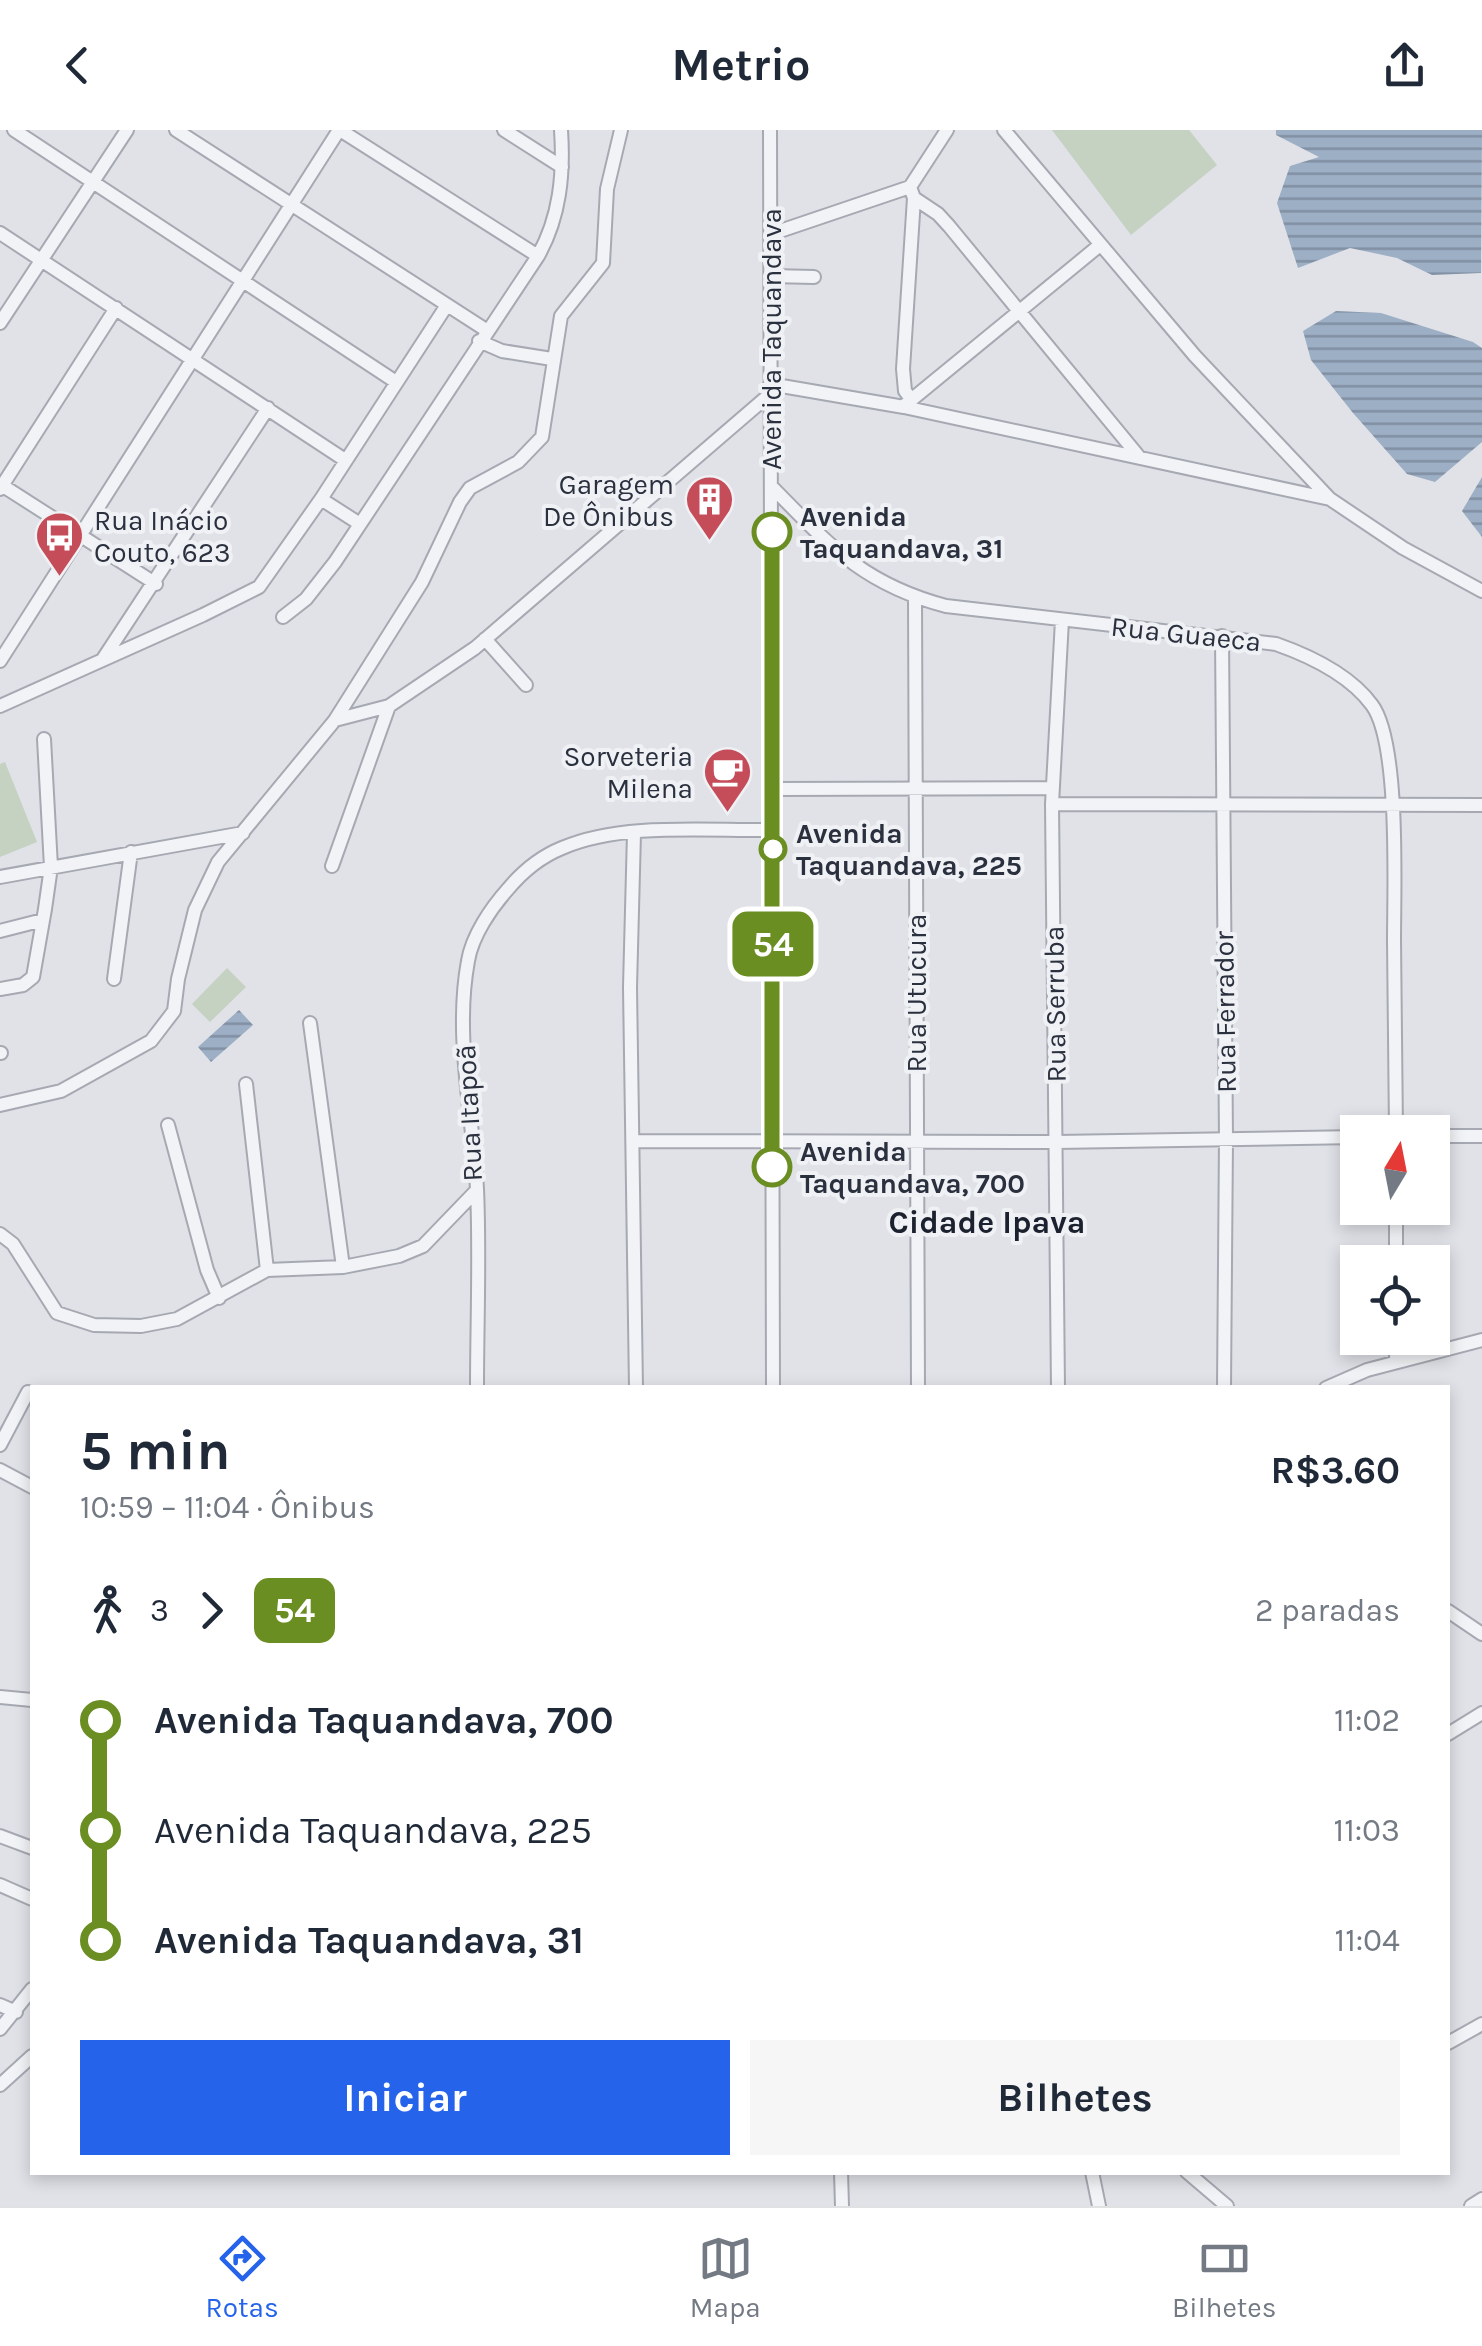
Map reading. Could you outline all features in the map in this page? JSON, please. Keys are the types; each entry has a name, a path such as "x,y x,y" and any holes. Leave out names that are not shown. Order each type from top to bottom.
{"street":[{"path":"14,130 396,382"},
{"path":"0,324 127,130"},
{"path":"176,130 447,305 502,351 552,359"},
{"path":"0,661 340,130 538,256"},
{"path":"504,130 562,167"},
{"path":"283,618 306,599 360,524 538,256 554,222 562,167 561,130"},
{"path":"0,1105 60,1091 151,1041 162,1030 174,1010 195,910 218,862 335,720 422,582 470,488 518,462 542,437 560,316 603,263 606,189 621,130"},
{"name":"Avenida Taquandava","path":"770,130 773,1385"},
{"path":"908,403 903,369 912,192 947,130"},
{"path":"1004,130 1195,356 1330,499 1403,548 1482,590"},
{"path":"771,234 912,192"},
{"path":"912,192 938,214 1140,458"},
{"path":"0,233 345,460"},
{"path":"908,403 1100,245"},
{"path":"771,276 814,277"},
{"path":"0,706 259,587 447,305"},
{"path":"116,308 1,486 156,584"},
{"path":"335,720 389,706 485,639 770,390 908,403 1330,499"},
{"path":"102,662 268,408"},
{"name":"Rua Guaeca","path":"772,488 839,555 867,575 915,598 946,606 1276,644 1349,682 1373,707 1378,720 1393,807 1396,1115"},
{"path":"321,499 360,524"},
{"name":"Rua Utucura","path":"915,598 918,1385"},
{"name":"Rua Serruba","path":"1058,1385 1052,804 1062,620"},
{"name":"Rua Ferrador","path":"1222,636 1224,1385"},
{"path":"485,639 526,684"},
{"path":"332,866 389,706"},
{"path":"0,989 23,985 32,977 43,920 51,867 44,739"},
{"path":"774,789 1053,788"},
{"path":"1052,804 1482,805"},
{"name":"Rua Itapoã","path":"1,1239 13,1244 64,1318 141,1326 177,1319 268,1270 344,1266 400,1256 423,1246 477,1190 464,1047 468,958 484,922 502,895 540,859 587,840 634,833 773,830"},
{"path":"0,878 242,833"},
{"path":"634,833 630,987 636,1385"},
{"path":"114,979 132,852"},
{"path":"0,931 43,920"},
{"path":"310,1023 344,1266"},
{"path":"246,1084 268,1270"},
{"path":"168,1126 218,1298"},
{"path":"1450,1136 1482,1136"},
{"path":"634,1141 1057,1142 1340,1137"},
{"path":"477,1190 477,1385"},
{"path":"1334,1385 1396,1362 1482,1340"},
{"path":"1396,1355 1396,1362"},
{"path":"0,1444 28,1392"},
{"path":"0,1470 30,1486"},
{"path":"1450,1612 1482,1634"},
{"path":"0,1697 30,1700"},
{"path":"1450,1733 1482,1714"},
{"path":"1450,1718 1463,1726"},
{"path":"0,1836 30,1847"},
{"path":"0,1885 30,1898"},
{"path":"0,2029 30,1992"},
{"path":"0,2005 16,2012"},
{"path":"1450,2042 1482,2024"},
{"path":"0,2085 30,2058"},
{"path":"841,2175 842,2206"},
{"path":"1093,2175 1099,2206"},
{"path":"1191,2175 1227,2206"},
{"path":"1470,2206 1482,2199"}],"green space":[{"path":"1052,130 1189,130 1217,165 1131,235"},
{"path":"5,762 37,842 0,857 0,764"},
{"path":"227,968 246,987 210,1022 192,1004"}],"water":[{"path":"1276,130 1482,130 1481,273 1432,275 1397,258 1350,248 1298,268 1277,203 1290,166 1319,157 1276,135"},
{"path":"1336,311 1381,313 1482,348 1482,442 1435,482 1407,474 1311,360 1303,331"},
{"path":"1482,477 1482,537 1462,511"},
{"path":"239,1010 253,1025 211,1062 198,1047"}],"bus line":[{"name":"54","path":"772,532 772,1167"}],"place":[{"name":"Avenida Taquandava, 31","path":"772,532"},
{"name":"Garagem De Ônibus","path":"709,542"},
{"name":"Rua Inácio Couto, 623","path":"59,578"},
{"name":"Sorveteria Milena","path":"728,814"},
{"name":"Avenida Taquandava, 225","path":"773,849"},
{"name":"Avenida Taquandava, 700","path":"772,1167"}],"district":[{"name":"Cidade Ipava","path":"987,1222"}]}
